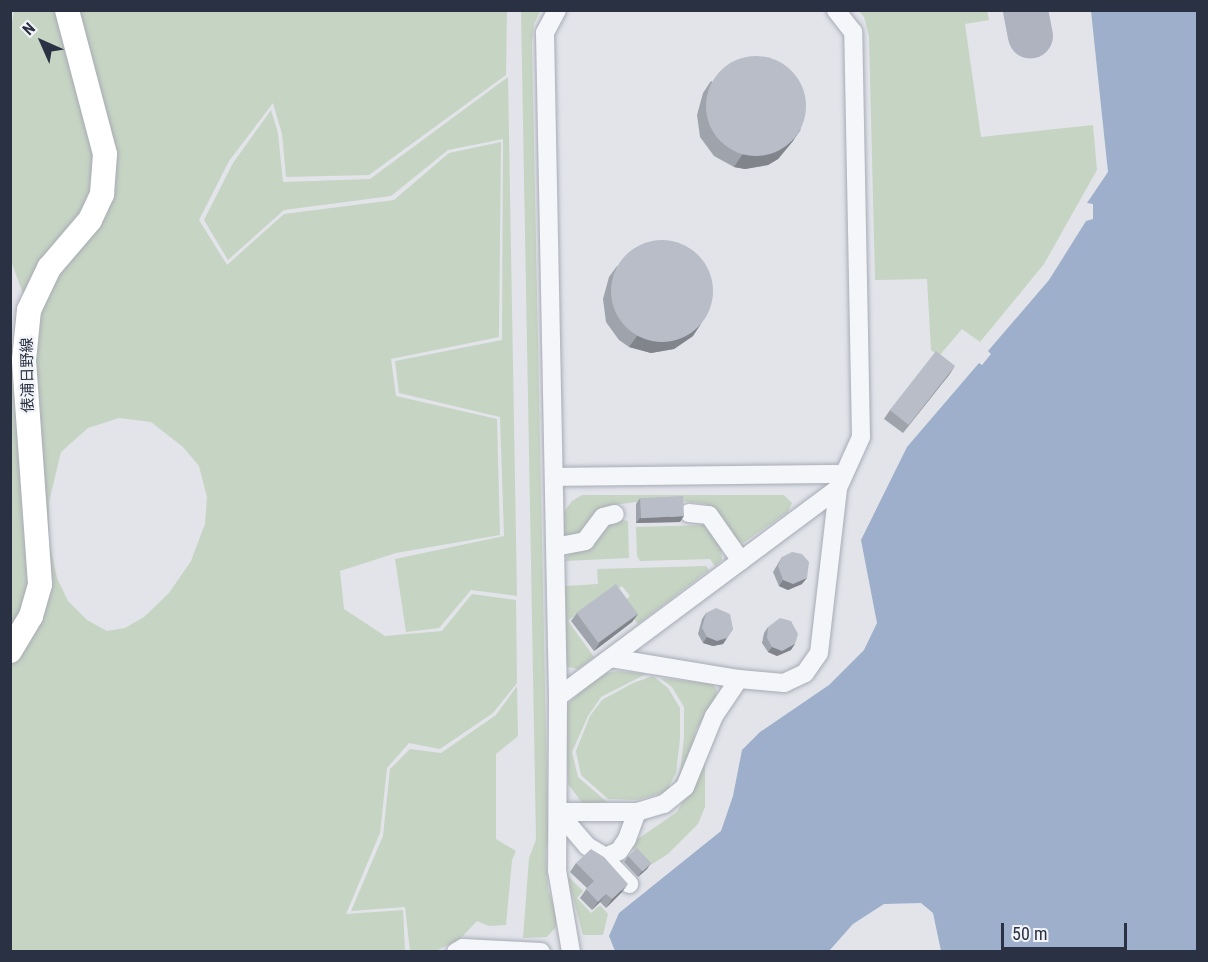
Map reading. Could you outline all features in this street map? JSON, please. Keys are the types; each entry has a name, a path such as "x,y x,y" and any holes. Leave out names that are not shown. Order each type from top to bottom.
{"main road":[{"name":"俵浦日野線","path":"10,651 31,616 40,584 24,360 29,310 49,268 90,219 102,194 105,154 67,10"}],"street":[{"path":"557,10 545,33 558,697 557,870 571,951"},
{"path":"611,658 739,679 784,683 805,673 819,653 841,481 861,437 853,32 836,10"},
{"path":"554,477 841,481"},
{"path":"558,697 741,561 841,481"},
{"path":"689,513 709,515 741,561"},
{"path":"555,547 585,540 603,517 615,514"},
{"path":"558,812 637,812 664,804 685,787 714,716 739,679"},
{"path":"558,812 587,846 605,857 629,884"},
{"path":"605,857 619,851 627,839 637,812"},
{"path":"456,951 463,948 541,951"}],"green space":[{"path":"14,11 507,11 506,75 369,175 286,177 282,134 273,103 229,161 199,220 227,265 284,214 394,200 449,153 501,142 499,337 391,359 396,396 497,419 500,535 396,553 340,571 344,609 385,636 442,631 472,594 516,600 517,683 493,713 440,749 409,743 387,768 380,833 346,914 403,910 405,951 11,952 10,378 30,313 11,261 10,34","holes":["119,418 151,422 183,447 199,466 207,497 205,524 191,561 169,593 144,617 125,628 107,631 87,620 68,601 57,578 49,541 49,502 61,452 88,428"]},
{"path":"521,11 540,11 534,24 532,43 548,834 546,855 548,889 556,914 556,927 547,937 523,938 529,858 536,840"},
{"path":"859,11 987,11 989,20 965,24 981,137 1093,125 1097,170 1044,264 980,342 962,329 939,356 931,350 927,279 875,280 869,36 864,17"},
{"path":"508,77 517,596 471,590 439,628 406,632 395,559 504,536 500,417 399,393 395,361 502,340 503,139 448,150 391,196 284,210 228,260 204,220 233,163 271,110 278,133 283,182 370,179"},
{"path":"582,495 784,495 792,503 788,512 743,543 732,538 707,504 681,501 636,502 607,506 597,513 583,534 573,539 564,535 564,512 572,501"},
{"path":"616,519 628,521 629,558 565,561 569,554 589,548 600,537 606,523"},
{"path":"704,525 721,548 722,560 715,566 710,559 640,561 637,556 636,527"},
{"path":"706,566 709,570 638,624 622,603 630,596 622,586 614,591 611,588 568,621 594,657 578,669 568,667 566,662 565,586 598,584 597,569"},
{"path":"618,671 646,674 601,697 588,716 572,752 578,777 607,802 583,804 568,784 566,706 586,686 606,673"},
{"path":"653,676 668,688 680,708 680,739 676,773 666,792 636,800 608,799 581,775 576,751 590,716 602,700 633,683"},
{"path":"660,678 713,684 717,690 715,700 696,730 690,760 674,783 680,772 684,738 684,707 672,687"},
{"path":"517,686 518,736 496,754 496,839 516,851 512,860 506,925 489,926 477,921 460,939 436,951 410,951 405,907 351,911 383,836 390,769 410,749 441,753 496,715"},
{"path":"705,761 705,807 698,824 668,854 649,866 629,845 677,812"},
{"path":"567,875 583,891 577,898 591,913 600,905 608,914 603,935 583,935"}],"water":[{"path":"1091,11 1197,11 1197,951 941,951 933,913 921,903 884,904 853,924 829,951 615,951 609,936 619,913 721,831 733,796 742,750 760,732 829,685 864,650 877,623 861,540 907,447 979,363 982,365 991,354 988,351 1049,280 1086,221 1093,219 1093,204 1087,203 1108,172"}],"building":[{"path":"746,56 766,56 792,70 803,87 806,106 803,125 792,142 766,156 746,156 728,148 714,134 706,116 706,96 714,78 728,64"},
{"path":"662,240 681,244 698,255 709,272 713,291 709,310 698,327 681,338 662,342 643,338 626,327 615,310 611,291 615,272 626,255 643,244"},
{"path":"936,351 955,366 909,425 890,410"},
{"path":"683,496 684,516 641,518 640,498"},
{"path":"792,552 802,554 809,562 807,578 793,584 783,580 778,566 782,557"},
{"path":"616,584 638,614 598,643 576,613"},
{"path":"716,608 730,614 733,629 727,638 717,641 707,637 702,628 706,613"},
{"path":"780,618 791,621 798,634 795,644 782,651 772,647 767,638 768,627"},
{"path":"637,848 651,863 643,872 628,856"},
{"path":"591,849 604,857 628,884 612,899 606,894 598,902 586,889 594,881 576,863"}],"taxiway":[{"path":"1025,10 1030,36"}]}
